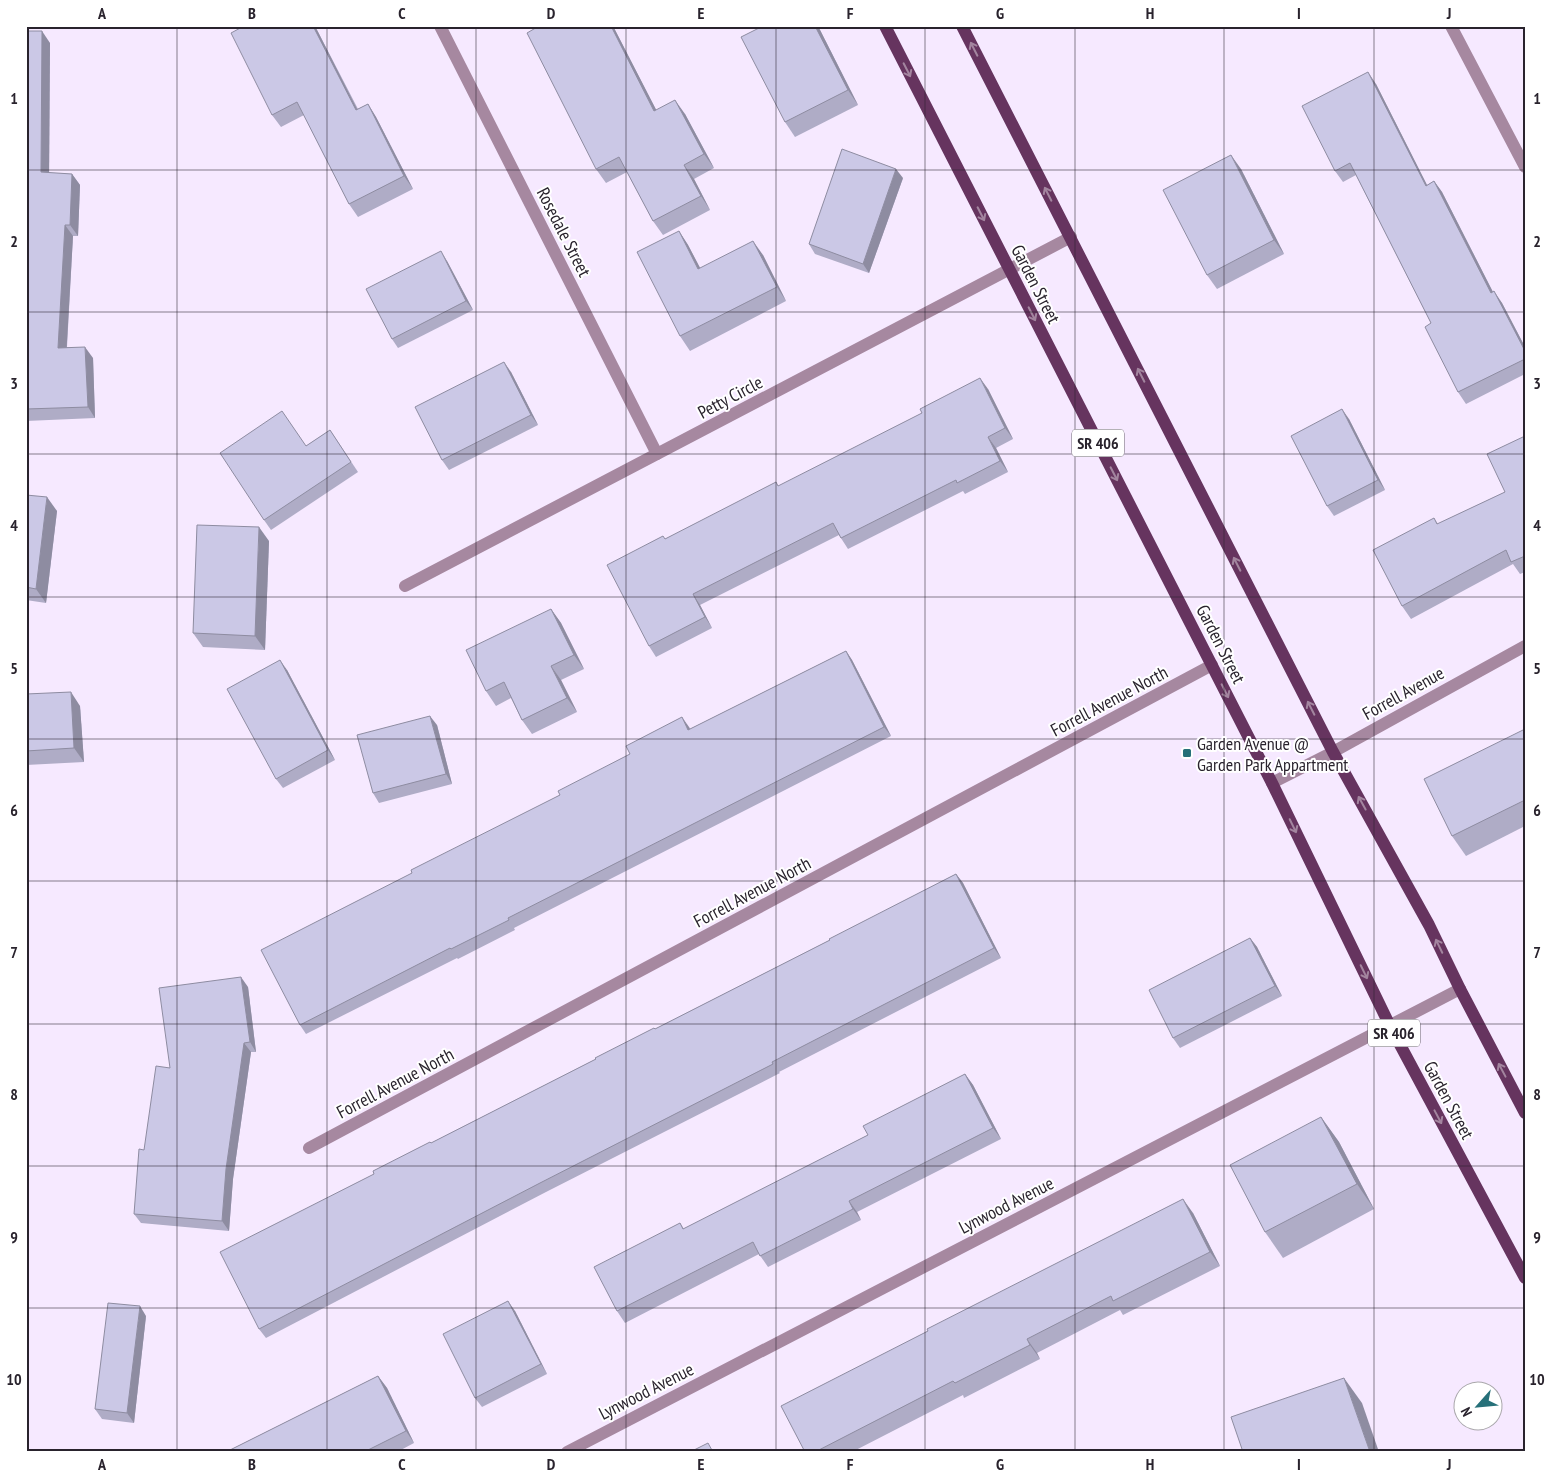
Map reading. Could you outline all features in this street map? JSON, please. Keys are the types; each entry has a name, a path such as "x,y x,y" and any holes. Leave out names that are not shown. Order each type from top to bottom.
{"main road":[{"name":"Garden Street","path":"885,26 1272,782 1390,1026 1525,1278"},
{"path":"962,26 1334,752 1429,925 1460,990 1525,1113"}],"street":[{"name":"Rosedale Street","path":"440,26 657,454"},
{"path":"1451,26 1525,167"},
{"name":"Petty Circle","path":"405,586 1071,237"},
{"name":"Forrell Avenue","path":"1272,782 1334,752 1525,646"},
{"name":"Forrell Avenue North","path":"309,1148 1212,665"},
{"name":"Lynwood Avenue","path":"567,1452 1460,990"}],"building":[{"path":"244,26 313,26 356,110 368,104 404,176 349,204 297,102 272,115 231,33"},
{"path":"539,26 611,26 654,111 675,100 704,154 684,165 701,196 653,221 619,157 596,169 527,33"},
{"path":"763,26 815,26 848,90 785,122 741,37"},
{"path":"26,31 42,31 41,172 72,174 70,225 65,225 58,348 85,347 88,407 26,409"},
{"path":"1368,72 1426,186 1434,181 1491,293 1494,291 1525,351 1525,359 1458,392 1425,327 1431,323 1350,163 1335,171 1302,106"},
{"path":"842,149 896,169 863,264 809,244"},
{"path":"1231,155 1274,240 1207,275 1163,190"},
{"path":"679,231 698,269 753,241 777,287 680,336 637,252"},
{"path":"441,251 466,301 392,339 366,289"},
{"path":"504,362 531,415 442,460 415,407"},
{"path":"980,378 1005,428 988,437 1000,461 957,483 956,480 841,538 833,523 693,594 705,617 649,646 607,565 663,536 665,539 776,482 778,486 922,413 920,409"},
{"path":"1342,409 1378,480 1327,506 1291,436"},
{"path":"282,411 306,446 330,430 351,462 264,520 220,453"},
{"path":"1525,436 1525,556 1511,562 1506,550 1402,606 1373,550 1434,518 1437,524 1505,492 1487,454"},
{"path":"26,495 47,497 36,589 26,587"},
{"path":"197,525 259,527 255,636 193,633"},
{"path":"551,609 574,655 551,666 567,698 522,720 504,682 486,691 466,650"},
{"path":"846,651 884,727 300,1025 261,950 412,873 411,870 560,795 558,791 630,754 626,746 682,717 688,730"},
{"path":"280,660 328,750 276,779 227,689"},
{"path":"71,692 74,748 26,751 26,694"},
{"path":"430,716 446,774 373,793 357,735"},
{"path":"1525,729 1525,800 1452,836 1424,779"},
{"path":"956,874 994,948 259,1329 220,1252 374,1174 373,1171 830,940"},
{"path":"1250,938 1275,986 1173,1038 1149,990"},
{"path":"241,977 250,1042 244,1043 226,1169 222,1221 134,1214 139,1149 144,1150 156,1066 170,1068 159,988"},
{"path":"965,1074 993,1128 849,1201 853,1209 760,1256 753,1242 617,1311 594,1267 680,1223 683,1229 868,1135 863,1126"},
{"path":"1321,1117 1357,1184 1265,1232 1230,1165"},
{"path":"1183,1199 1210,1252 1113,1301 1111,1296 1027,1339 1030,1345 955,1383 953,1381 815,1452 805,1452 781,1406 928,1331 927,1329"},
{"path":"508,1301 541,1364 475,1398 443,1334"},
{"path":"108,1303 140,1306 127,1413 95,1409"},
{"path":"378,1376 406,1431 364,1452 226,1452"},
{"path":"1344,1378 1370,1452 1243,1452 1231,1417"},
{"path":"708,1443 713,1452 690,1452"}],"place":[{"name":"Garden Avenue @ Garden Park Appartment","path":"1187,753"}]}
